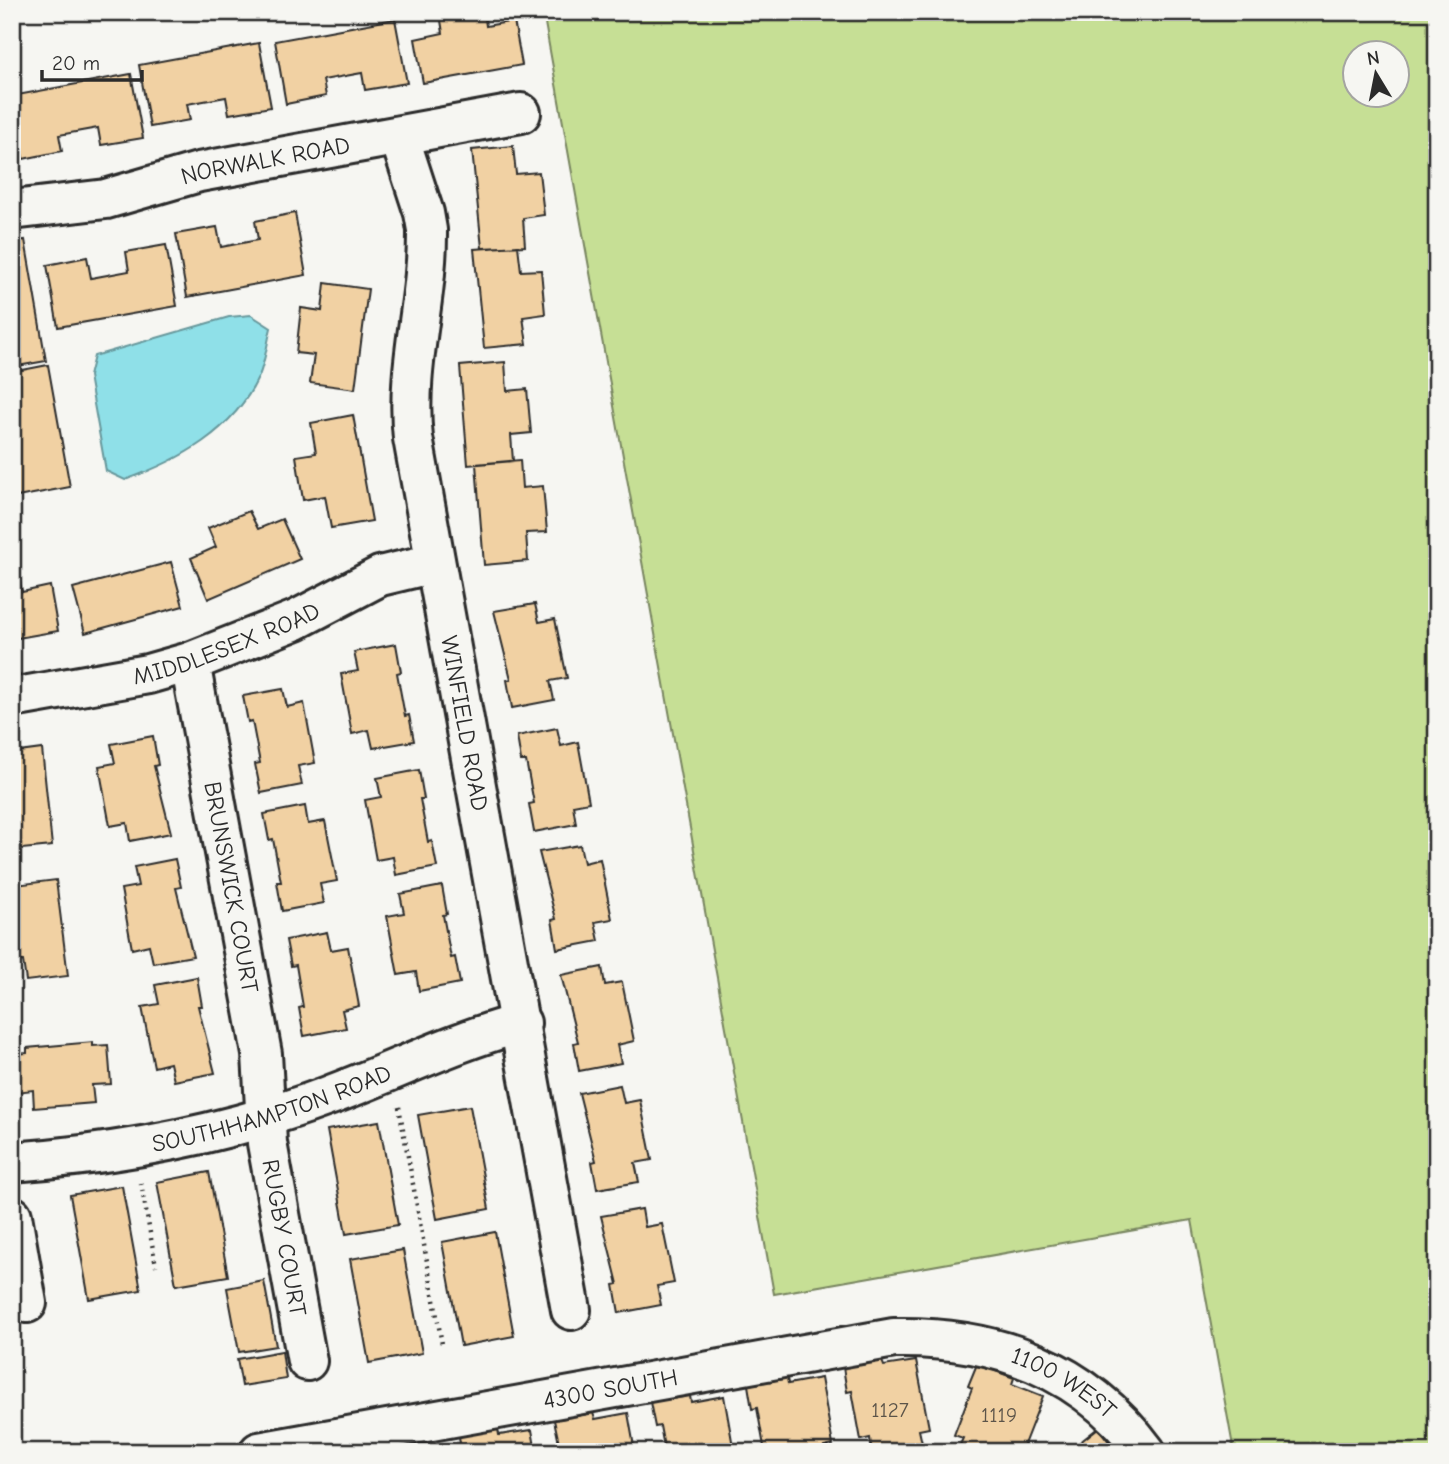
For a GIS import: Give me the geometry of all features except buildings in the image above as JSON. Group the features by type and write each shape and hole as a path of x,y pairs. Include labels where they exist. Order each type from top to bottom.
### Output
{"street":[{"name":"NORWALK ROAD","path":"12,209 106,199 199,172 521,113"},
{"name":"WINFIELD ROAD","path":"399,136 427,230 410,412 434,563 521,1023 571,1310"},
{"name":"MIDDLESEX ROAD","path":"12,698 148,674 190,662 296,620 380,576 434,563"},
{"name":"BRUNSWICK COURT","path":"190,662 261,1054 266,1115"},
{"name":"SOUTHHAMPTON ROAD","path":"12,1162 145,1146 266,1115 326,1097 464,1040 521,1023"},
{"name":"RUGBY COURT","path":"266,1115 267,1143 307,1362"},
{"path":"12,1216 27,1303"},
{"name":"4300 SOUTH","path":"259,1452 317,1447 894,1338 933,1337 964,1341"},
{"name":"1100 WEST","path":"964,1341 1003,1349 1075,1385 1113,1413 1146,1452"}],"path":[{"path":"398,1105 442,1344"},
{"path":"139,1171 156,1266"}],"green space":[{"path":"543,12 1437,12 1437,1452 1234,1452 1192,1220 774,1294"}],"water":[{"path":"251,315 271,328 259,376 235,413 203,442 145,472 125,480 106,471 89,376 94,356 229,317"}]}
